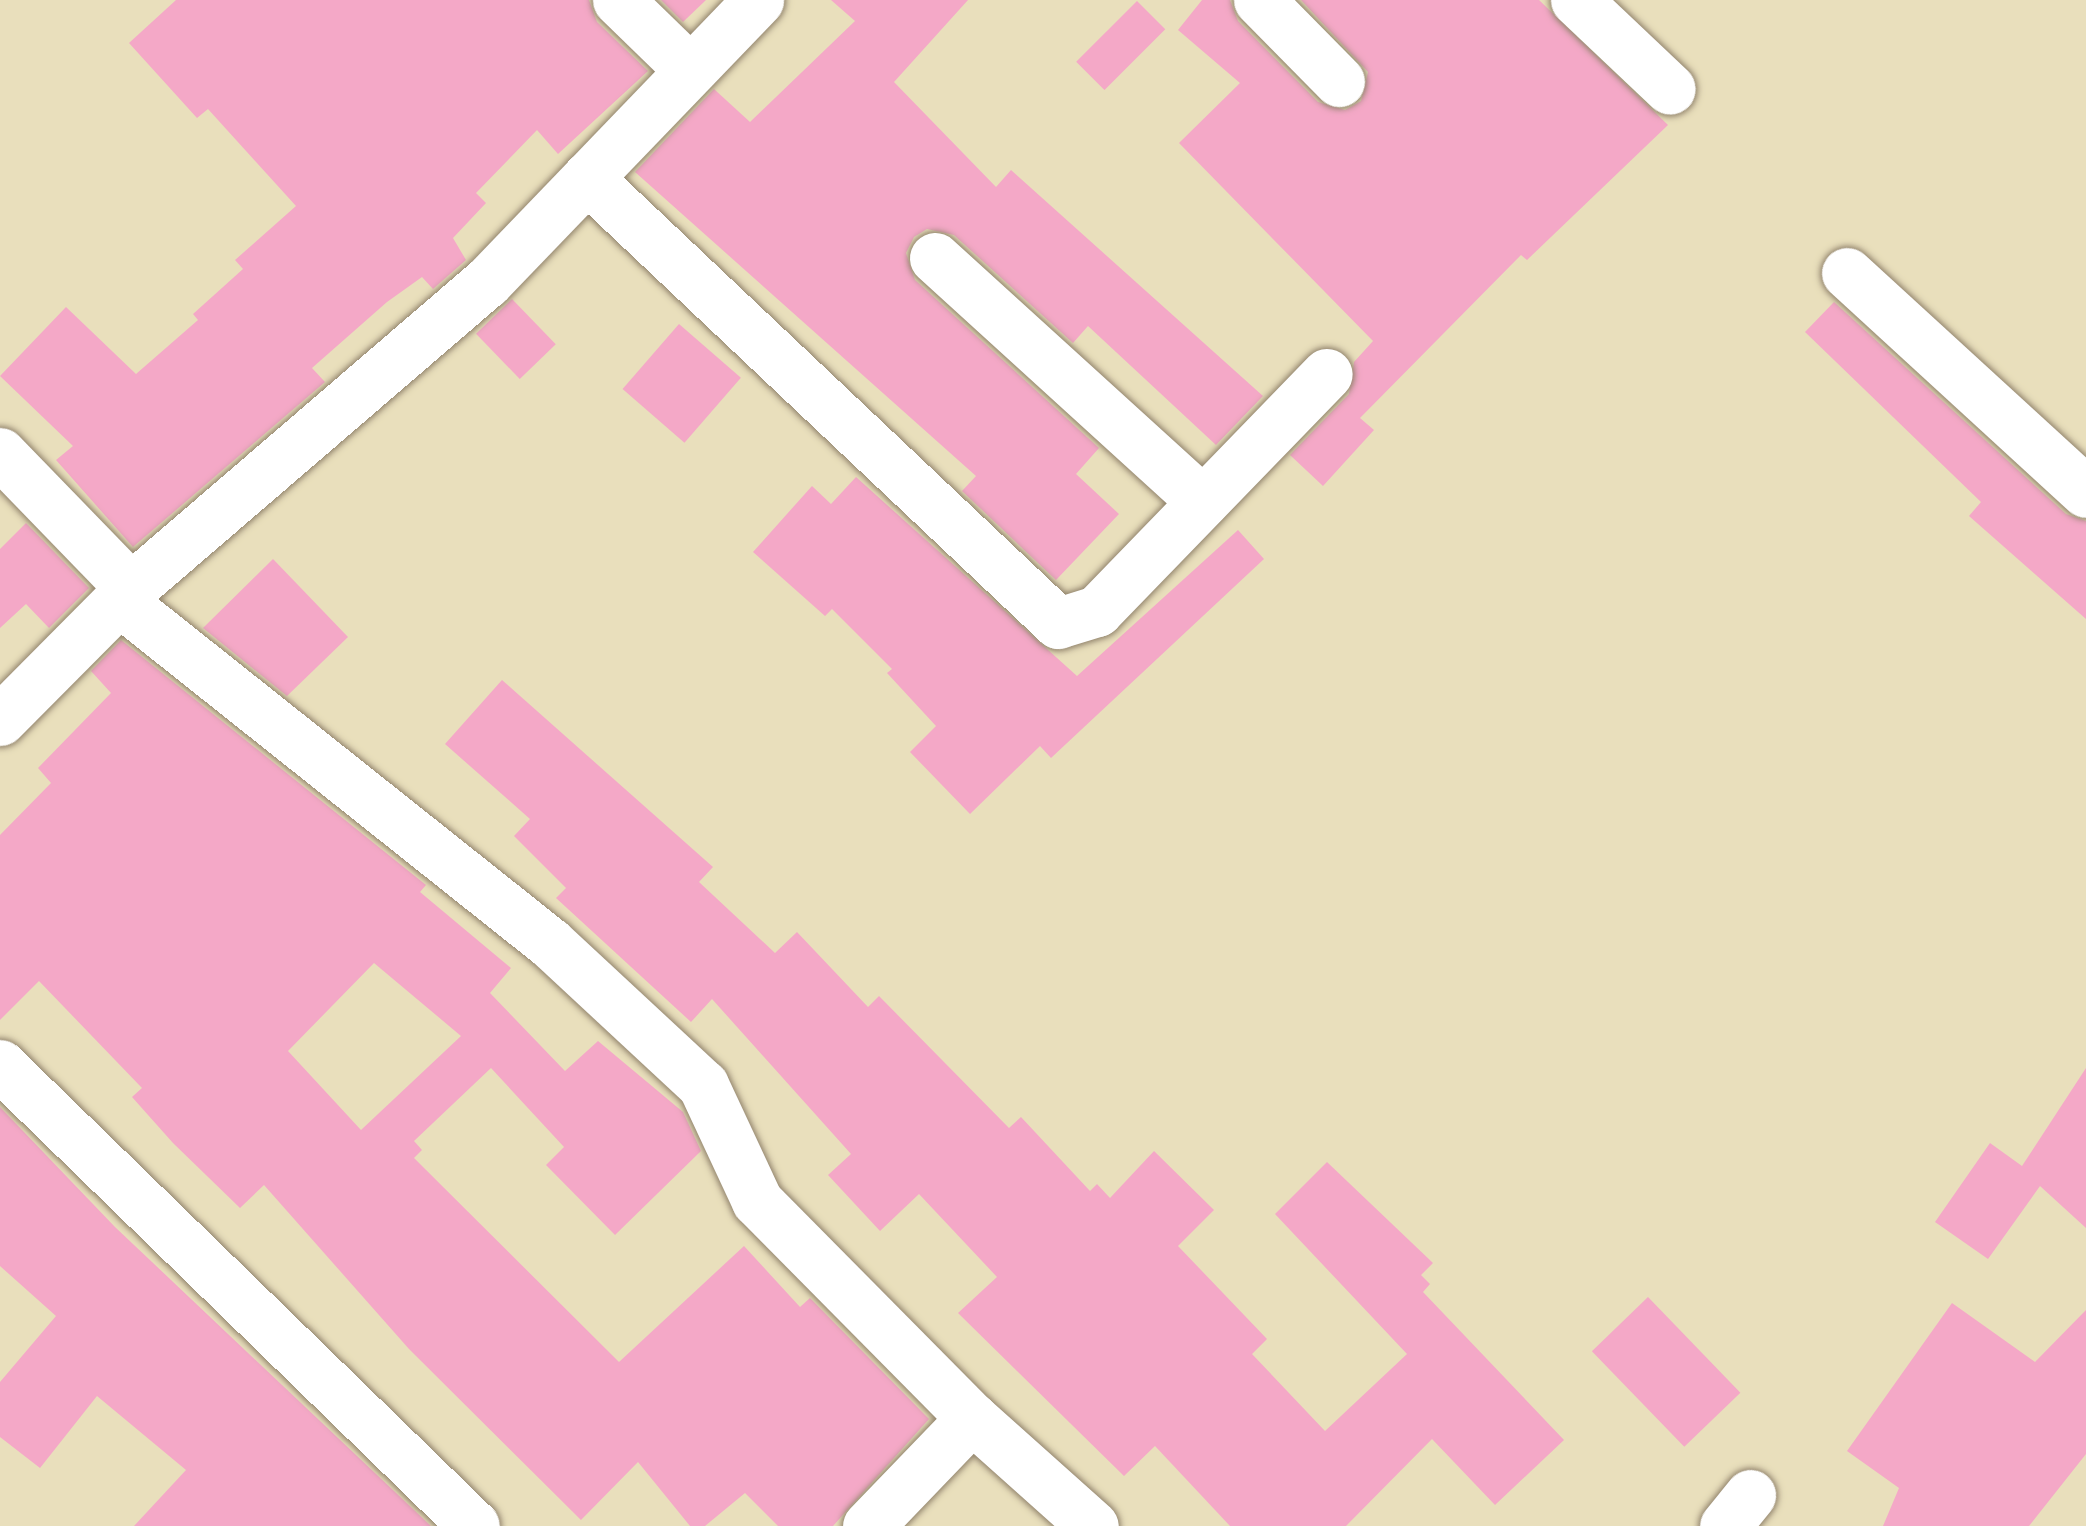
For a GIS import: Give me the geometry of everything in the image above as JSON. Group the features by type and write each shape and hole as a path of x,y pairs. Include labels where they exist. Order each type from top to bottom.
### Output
{"street":[{"path":"618,0 689,69"},
{"path":"0,720 125,595 488,282 758,0"},
{"path":"1259,0 1339,81"},
{"path":"1576,0 1670,89"},
{"path":"587,178 1058,622 1096,611 1327,374"},
{"path":"935,258 1203,502"},
{"path":"1847,273 2086,492"},
{"path":"0,453 125,595 550,943 703,1085 757,1202 972,1418 1093,1526"},
{"path":"0,1065 474,1526"},
{"path":"868,1526 972,1418"}],"building":[{"path":"176,0 589,0 597,22 648,71 558,154 537,130 476,193 486,203 453,238 466,260 433,289 422,277 387,302 312,368 325,382 133,547 56,460 73,446 0,376 66,307 136,374 198,320 193,314 243,269 235,260 296,206 208,109 197,118 129,43"},
{"path":"661,0 706,0 683,22"},
{"path":"831,0 968,0 894,82 996,187 1011,170 1263,396 1216,445 1088,326 1073,343 954,235 927,229 914,237 906,253 915,280 1099,448 1076,474 1119,514 1056,580 962,491 976,476 635,172 714,89 750,122 855,21"},
{"path":"1202,0 1230,0 1238,21 1318,102 1345,110 1361,101 1368,72 1301,0 1539,0 1668,125 1527,260 1521,255 1360,418 1374,430 1323,486 1290,455 1349,394 1354,362 1373,341 1179,143 1240,83 1178,30"},
{"path":"1137,1 1165,29 1104,90 1076,62"},
{"path":"512,299 556,344 520,379 476,334"},
{"path":"1834,302 2066,514 2086,521 2086,619 1969,516 1981,502 1805,332"},
{"path":"679,324 741,378 684,443 623,389"},
{"path":"856,477 1077,676 1238,530 1264,559 1051,758 1040,746 970,814 910,752 936,726 887,673 892,669 832,609 825,616 753,552 812,486 831,504"},
{"path":"26,523 89,588 49,628 26,604 0,628 0,549"},
{"path":"273,559 348,637 287,696 203,628"},
{"path":"121,640 426,885 420,892 511,968 490,993 565,1071 598,1041 683,1112 701,1151 615,1235 546,1165 564,1147 491,1068 414,1141 422,1150 414,1158 619,1362 744,1246 800,1307 810,1298 929,1419 833,1526 778,1526 745,1493 705,1526 690,1526 638,1462 581,1520 409,1349 264,1185 240,1208 173,1143 132,1097 142,1088 39,981 0,1020 0,835 51,783 38,768 111,693 91,671","holes":["374,963 461,1036 361,1130 288,1051"]},
{"path":"502,680 713,867 699,882 775,953 797,932 868,1007 879,996 1009,1128 1021,1117 1090,1191 1097,1184 1110,1198 1154,1151 1214,1210 1178,1246 1267,1339 1252,1354 1325,1431 1407,1354 1275,1214 1327,1162 1433,1263 1421,1275 1430,1284 1423,1292 1564,1440 1495,1505 1432,1439 1346,1526 1230,1526 1155,1446 1124,1476 958,1313 997,1277 919,1194 880,1231 828,1175 851,1154 712,999 691,1022 556,898 566,888 514,836 530,819 445,744"},
{"path":"2086,1068 2086,1228 2040,1186 1988,1259 1935,1222 1990,1143 2022,1166"},
{"path":"0,1107 115,1227 431,1526 134,1526 186,1470 97,1396 40,1468 0,1437 0,1382 56,1316 0,1266"},
{"path":"1648,1297 1740,1393 1684,1447 1592,1351"},
{"path":"1952,1303 2035,1362 2086,1310 2086,1454 2029,1526 1883,1526 1899,1488 1847,1451"}]}
